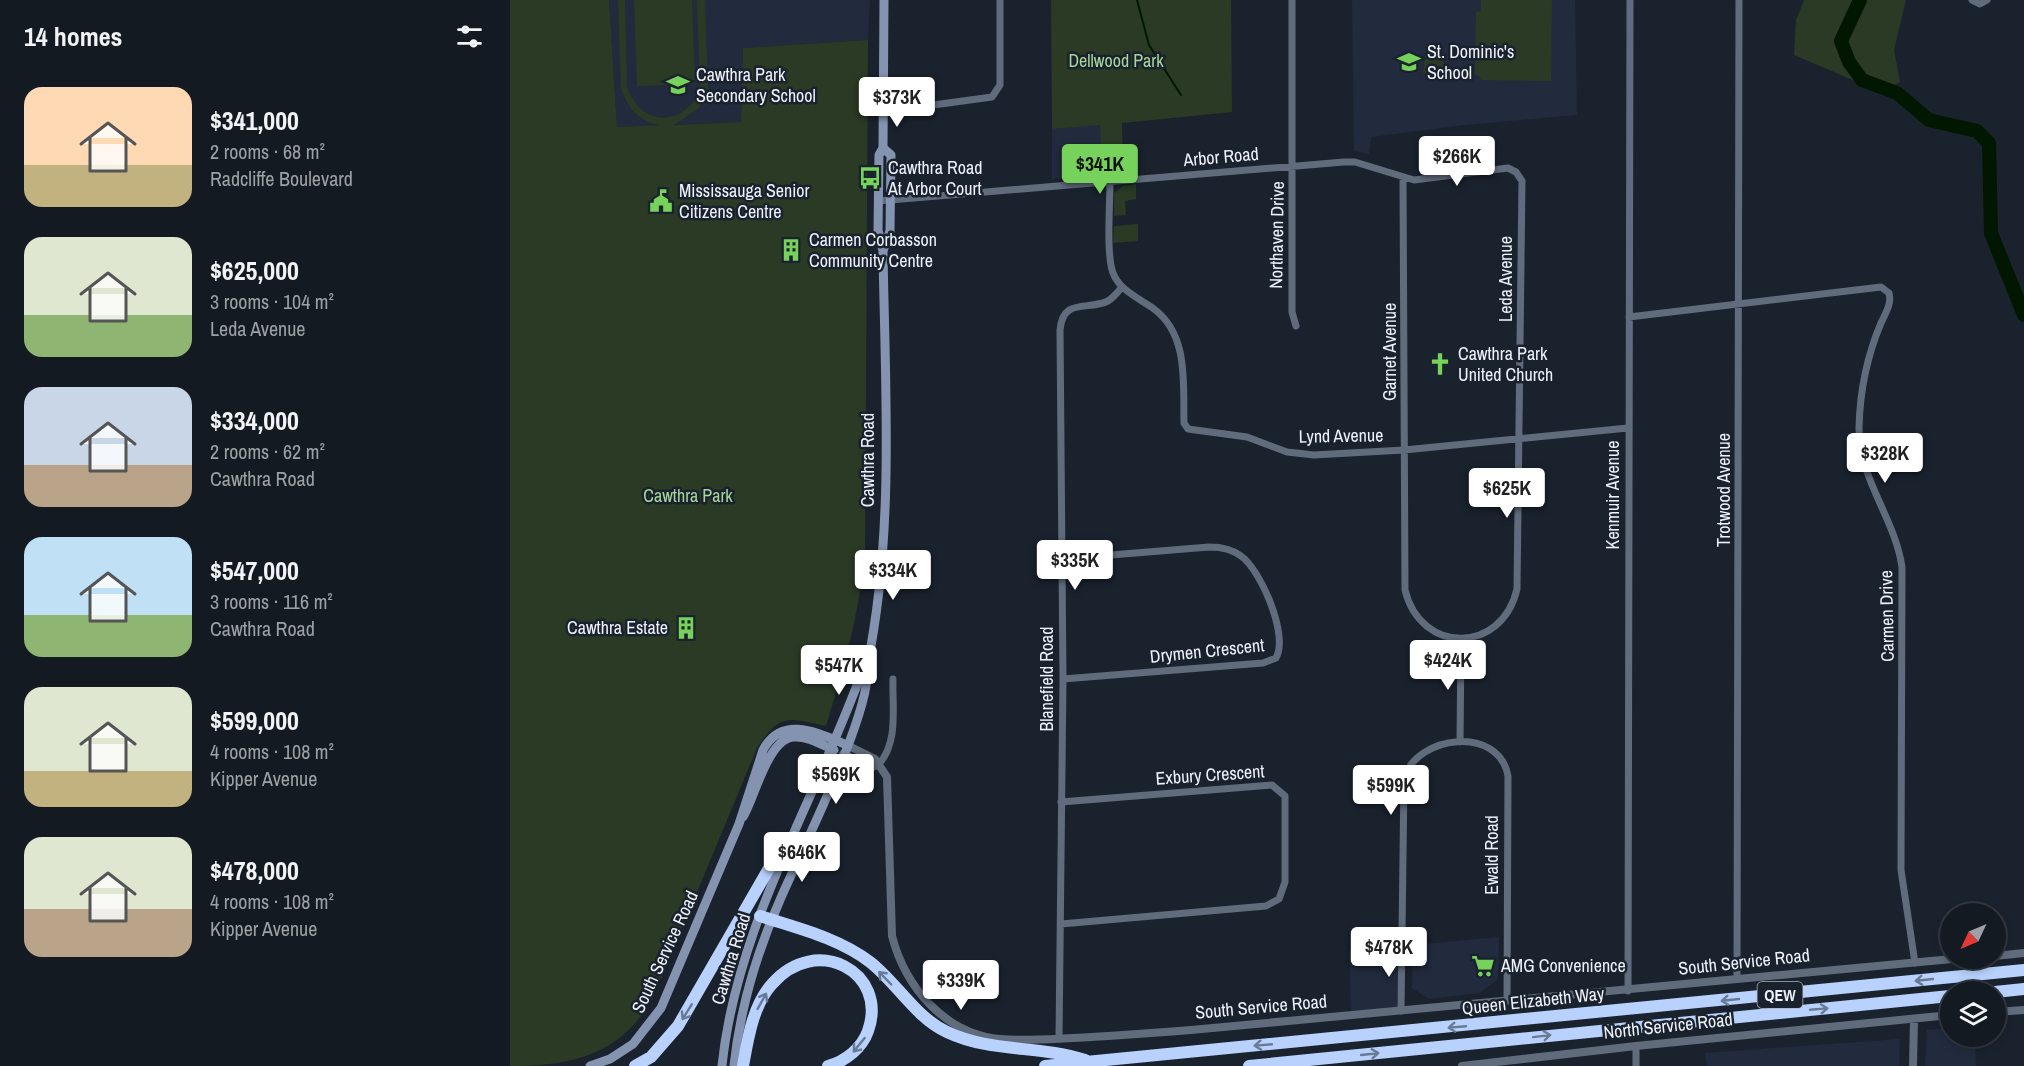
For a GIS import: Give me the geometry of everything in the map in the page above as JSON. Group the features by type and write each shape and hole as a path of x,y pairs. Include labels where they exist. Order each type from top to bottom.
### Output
{"highway":[{"path":"636,1066 651,1057 678,1026 770,866 794,837"},
{"path":"766,918 832,940 856,953 871,963 926,1019 946,1032 974,1042 1066,1053 1089,1061"},
{"path":"739,1061 754,1014 770,985 785,970 804,961 822,958 840,963 853,971 871,1001 872,1018 862,1044 850,1055 828,1066"},
{"name":"Queen Elizabeth Way","path":"1045,1066 2024,970"},
{"path":"2006,991 2024,990"},
{"name":"Queen Elizabeth Way","path":"1249,1066 1940,997"}],"main road":[{"name":"Cawthra Road","path":"722,1062 740,976 845,749 867,688 867,667 880,599 884,517 884,251 878,230 878,201 879,155 883,148 884,0"},
{"name":"Cawthra Road","path":"883,148 891,155 890,231 884,251"},
{"name":"Cawthra Road","path":"739,1061 745,1000 766,918 794,837 860,677 867,667"},
{"name":"South Service Road","path":"590,1066 610,1059 633,1044 661,1008 739,824 763,750 770,739 793,728 808,730 845,749"}],"street":[{"path":"883,109 904,109 992,98 1000,85 1000,0"},
{"name":"Northaven Drive","path":"1292,0 1292,312 1296,326"},
{"name":"Kenmuir Avenue","path":"1628,991 1630,0"},
{"name":"Trotwood Avenue","path":"1737,979 1739,0"},
{"path":"1972,0 1980,4 1987,0"},
{"name":"Arbor Road","path":"878,201 1355,162 1414,180 1508,168 1516,172 1522,182"},
{"name":"Garnet Avenue","path":"1403,177 1404,578 1407,599 1428,627 1461,640"},
{"path":"1110,182 1111,262 1122,287"},
{"name":"Leda Avenue","path":"1461,640 1484,634 1504,618 1515,600 1518,578 1522,182"},
{"name":"Lynd Avenue","path":"1122,287 1155,309 1176,335 1182,365 1184,423 1188,429 1247,437 1287,452 1314,455 1404,450 1628,428"},
{"name":"Blanefield Road","path":"1059,1038 1063,679 1061,322 1071,309 1109,300 1122,287"},
{"name":"Carmen Drive","path":"1629,316 1881,287 1889,293 1889,306 1866,367 1859,430 1864,464 1893,533 1902,567 1901,870 1915,963"},
{"name":"Drymen Crescent","path":"1062,559 1209,547 1230,549 1246,560 1261,582 1273,610 1281,648 1276,658 1263,663 1063,679"},
{"path":"1401,1011 1404,778 1412,761 1426,749 1460,742 1461,640"},
{"path":"879,765 890,750 892,740 893,679"},
{"name":"Ewald Road","path":"1460,742 1481,744 1495,750 1505,763 1508,776 1507,1001"},
{"name":"South Service Road","path":"845,749 872,767 879,765 887,777 892,936 898,960 911,983 931,1006 969,1030 999,1039 1059,1038 1191,1030 1940,960"},
{"name":"Exbury Crescent","path":"1061,802 1272,785 1285,796 1285,882 1279,899 1266,906 1061,924"},
{"path":"2006,955 2024,953"},
{"path":"2006,1011 2024,1010"},
{"name":"North Service Road","path":"1462,1066 1517,1063 1636,1046 1940,1016"},
{"path":"1913,1066 1914,1018"},
{"path":"1636,1046 1636,1066"}],"shaded area":[{"name":"Cawthra Park Secondary School","path":"609,0 870,0 868,40 743,48 741,122 617,127"},
{"path":"1352,0 1575,0 1577,115 1465,125 1371,137 1369,154 1354,151"},
{"path":"1100,124 1102,174 1052,179 1052,129"},
{"path":"1499,937 1498,979 1480,993 1429,999 1412,988 1413,945"},
{"path":"1399,949 1400,1009 1351,1011 1349,951"},
{"path":"1940,1029 1940,1047 1975,1047 1976,1066 1925,1066 1927,1030"},
{"path":"1900,1039 1899,1066 1707,1066 1705,1053"}],"green space":[{"name":"Cawthra Park","path":"510,0 609,0 617,127 660,125 646,121 635,113 621,88 618,0 625,0 627,87 633,100 642,110 652,116 662,118 683,111 693,102 700,90 697,0 705,0 708,91 699,108 674,125 741,122 743,48 868,40 865,554 850,641 826,726 787,720 773,728 757,748 653,998 626,1033 610,1045 574,1060 510,1066"},
{"path":"634,0 692,0 695,84 637,86"},
{"name":"Dellwood Park","path":"1051,0 1231,0 1232,112 1122,123 1123,171 1102,174 1100,125 1052,129"},
{"path":"1481,0 1552,0 1551,81 1481,80 1475,74 1476,12 1481,11"},
{"path":"1804,0 1906,0 1894,50 1900,82 1881,92 1794,55 1796,20"},
{"path":"1430,52 1436,53 1446,66 1437,78 1430,78 1423,73 1425,56"},
{"path":"1136,184 1136,199 1125,201 1126,215 1114,216 1114,193 1123,186"},
{"path":"1138,224 1138,241 1113,243 1114,226"}],"waterway":[{"path":"1137,0 1149,45 1181,95"},
{"path":"1860,0 1841,41 1849,62 1862,80 1897,93 1929,120 1977,131 1989,143 1991,233 2024,315"}],"place":[{"name":"St. Dominic's School","path":"1409,62"},
{"name":"Cawthra Park Secondary School","path":"678,85"},
{"name":"Cawthra Road At Arbor Court","path":"870,178"},
{"name":"Mississauga Senior Citizens Centre","path":"661,201"},
{"name":"Carmen Corbasson Community Centre","path":"791,250"},
{"name":"Cawthra Park United Church","path":"1440,364"},
{"name":"Cawthra Estate","path":"686,628"},
{"name":"AMG Convenience","path":"1483,966"}]}
